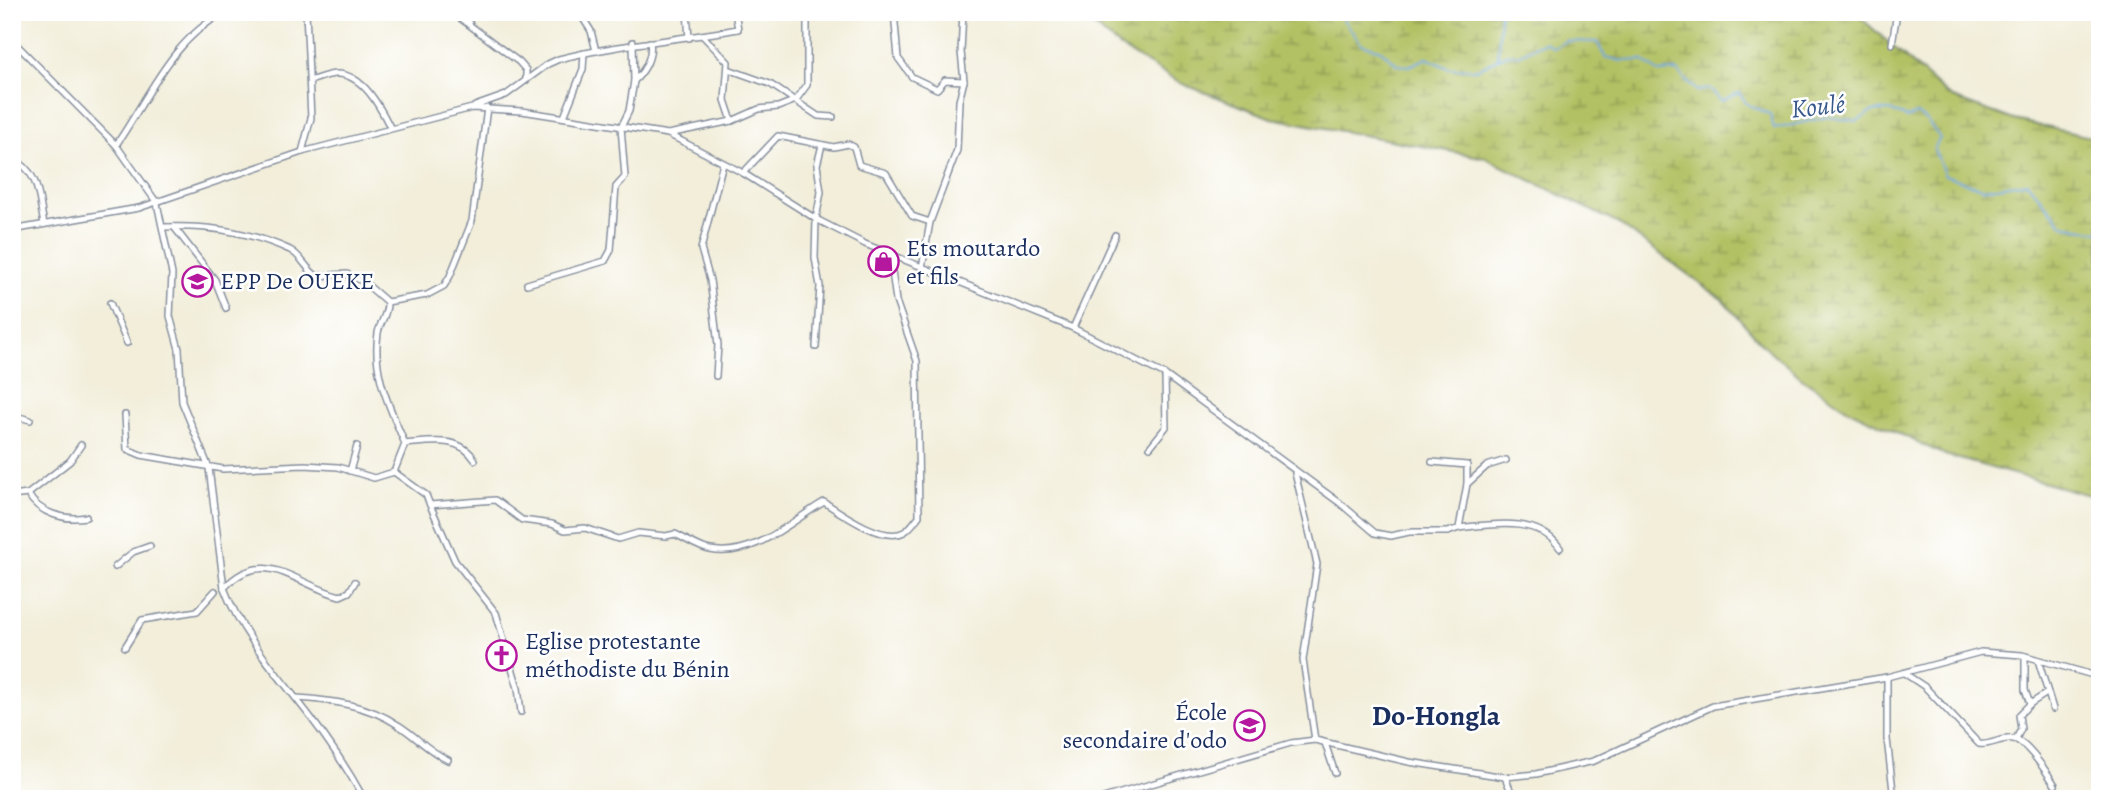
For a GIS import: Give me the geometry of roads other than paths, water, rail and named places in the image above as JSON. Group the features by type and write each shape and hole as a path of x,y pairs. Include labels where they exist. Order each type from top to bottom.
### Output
{"street":[{"path":"205,12 218,16"},
{"path":"116,145 178,47 196,29 225,12"},
{"path":"302,152 311,118 306,12"},
{"path":"452,12 519,62 526,69 526,80"},
{"path":"469,24 470,12"},
{"path":"579,12 591,31 596,51"},
{"path":"687,12 689,38"},
{"path":"12,230 93,218 157,203 302,152 390,127 472,108 506,94 548,64 584,53 633,42 650,43 738,29 735,12"},
{"path":"668,134 732,121 759,109 778,107 796,100 807,85 809,14 799,12"},
{"path":"840,12 851,12"},
{"path":"894,12 898,58 912,77 937,89 945,80 964,81"},
{"path":"922,268 930,222 957,150 959,101 964,81 961,52 963,12"},
{"path":"1892,44 1897,12"},
{"path":"702,35 723,55 728,69 724,100 732,121"},
{"path":"12,40 116,145 157,203 172,274 170,316 179,349 182,402 209,468 224,588 231,606 257,649 296,698 362,796 344,799"},
{"path":"527,284 605,261 612,243 616,187 625,177 621,127 629,111 634,81 633,42"},
{"path":"634,81 642,73 651,55 650,43"},
{"path":"564,117 583,69 584,53"},
{"path":"728,69 770,84 818,116 833,117"},
{"path":"310,81 331,74 350,77 378,103 390,127"},
{"path":"472,108 564,117 668,134 743,173 816,219 890,256 1073,328 1165,374 1295,473 1340,503 1375,533 1391,536 1409,532 1448,532 1459,528 1538,527 1553,537 1560,548"},
{"path":"387,302 427,295 444,286 450,276 472,221 487,108"},
{"path":"743,173 778,136 838,147 848,144 854,147 859,165 886,173 912,216 930,222"},
{"path":"816,347 820,286 815,258 816,219 821,192 817,165 822,145"},
{"path":"12,158 30,170 44,224"},
{"path":"716,376 718,345 710,280 701,249 723,163"},
{"path":"163,227 222,229 292,251 317,276 346,274 364,282 387,302"},
{"path":"174,227 215,280 226,308"},
{"path":"1073,328 1115,235"},
{"path":"430,505 495,499 522,520 552,524 565,530 585,528 618,539 638,533 666,536 675,534 708,550 738,552 783,530 824,502 858,523 893,536 906,531 919,516 917,361 898,309 890,256"},
{"path":"387,302 384,321 378,331 379,381 405,444 394,472"},
{"path":"110,303 127,343"},
{"path":"1150,447 1166,427 1165,374"},
{"path":"12,415 30,420"},
{"path":"125,415 128,452 209,468 250,470 304,465 350,471 374,478 394,472"},
{"path":"405,444 456,443 466,447 475,460"},
{"path":"12,496 28,494 70,461 81,445"},
{"path":"350,471 356,446"},
{"path":"1467,484 1487,466 1506,460"},
{"path":"1432,462 1467,465 1467,484 1459,528"},
{"path":"394,472 426,495 455,561 496,613 518,688 521,712"},
{"path":"1295,473 1317,564 1303,660 1315,740"},
{"path":"28,494 43,512 71,518 86,517"},
{"path":"115,567 134,552 149,546"},
{"path":"224,588 245,570 257,567 271,568 340,596 349,592 355,582"},
{"path":"125,647 142,620 197,611 215,591"},
{"path":"1100,799 1291,743 1315,740 1409,762 1504,777 1536,774 1594,761 1713,706 1887,677 1981,652 2025,656 2100,677"},
{"path":"2025,656 2023,674 2030,704"},
{"path":"2038,660 2053,709"},
{"path":"1904,673 1925,687 1979,744 2016,739"},
{"path":"1887,677 1888,740 1894,799"},
{"path":"2016,739 2021,729 2019,715 2047,693"},
{"path":"296,698 350,705 387,718 427,750 448,760"},
{"path":"2016,739 2041,765 2055,785"},
{"path":"1325,743 1335,773"},
{"path":"1504,777 1514,799"}],"waterway":[{"name":"Koulé","path":"1337,12 1362,44 1381,50 1398,65 1409,66 1427,58 1448,68 1477,69 1507,54 1518,55 1545,42 1554,48 1565,41 1597,42 1605,57 1622,61 1642,60 1658,72 1677,71 1697,91 1710,89 1721,101 1739,93 1747,104 1770,114 1774,129 1827,117 1857,121 1872,112 1890,110 1907,118 1917,114 1928,122 1940,138 1934,149 1945,175 1984,189 2027,182 2063,225 2100,232"},
{"path":"1498,57 1500,12"}],"place":[{"name":"Ets moutardo et fils","path":"883,262"},
{"name":"EPP De OUEKE","path":"197,281"},
{"name":"Eglise protestante méthodiste du Bénin","path":"502,655"},
{"name":"École secondaire d'odo","path":"1250,726"}],"district":[{"name":"Do-Hongla","path":"1436,715"}]}
